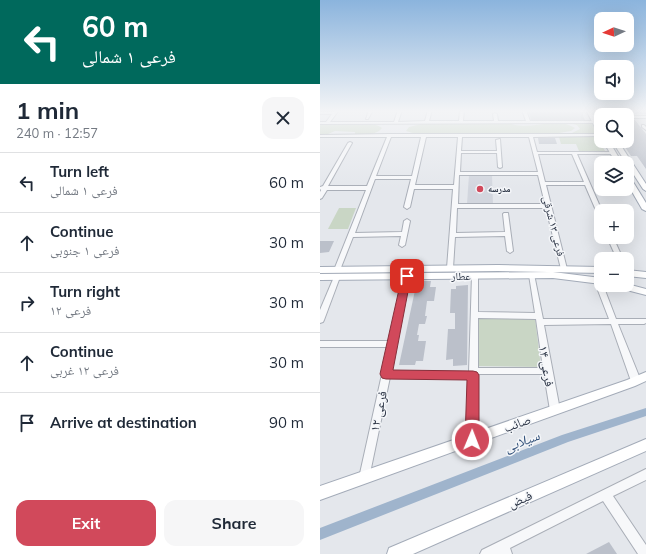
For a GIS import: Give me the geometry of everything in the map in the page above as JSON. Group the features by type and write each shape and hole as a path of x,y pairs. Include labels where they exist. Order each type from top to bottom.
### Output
{"main road":[{"path":"610,148 615,156"},
{"path":"620,148 646,189"},
{"path":"634,189 646,209"},
{"name":"عطار","path":"320,277 337,274 450,268 511,272 532,275 553,275 594,280"},
{"name":"عطار","path":"320,270 337,274 475,276 564,268 594,270"},
{"path":"634,274 646,275"},
{"path":"634,289 646,292"},
{"name":"صائب","path":"320,493 472,440 641,378"},
{"name":"فیض","path":"395,554 646,445"}],"street":[{"path":"320,136 370,136"},
{"path":"320,320 323,304 337,274 390,136"},
{"path":"407,207 424,136"},
{"path":"450,268 460,136"},
{"name":"فرعی ۱۳ شرقی","path":"531,136 564,268"},
{"path":"498,140 500,167"},
{"path":"320,196 322,188 350,143"},
{"path":"459,152 499,152"},
{"path":"536,153 613,153"},
{"path":"574,153 596,204"},
{"path":"457,174 541,173"},
{"path":"373,178 414,177"},
{"path":"543,184 587,183"},
{"path":"412,187 456,187"},
{"path":"322,188 369,188"},
{"path":"455,206 549,206"},
{"path":"506,214 510,251"},
{"path":"402,244 407,221"},
{"path":"351,235 404,234"},
{"path":"453,235 508,234"},
{"name":"فرعی ۱۴","path":"532,275 555,410"},
{"name":"فرعی ۱۲","path":"364,478 407,276"},
{"path":"472,440 475,276"},
{"path":"603,292 613,322 641,378"},
{"path":"474,315 508,316 577,322 644,321"},
{"path":"320,344 392,344"},
{"path":"386,374 427,375 548,371"},
{"path":"486,554 504,550 646,474"},
{"path":"605,495 645,554"}],"shaded area":[{"name":"مدرسه","path":"469,175 492,175 493,204 467,204"}],"green space":[{"path":"559,137 594,137 594,148 603,148 605,151 579,151 576,144 561,144"},
{"path":"339,208 356,208 348,229 328,229"},
{"path":"476,318 535,318 541,367 474,366"}],"building":[{"path":"634,136 646,136 646,169 637,156 631,156 626,148 634,148"},
{"path":"538,138 555,138 557,144 539,144"},
{"path":"320,241 334,241 329,252 320,253"},
{"path":"417,281 431,281 430,287 436,287 434,301 427,301 425,316 427,316 425,324 419,324 417,335 419,335 418,341 426,341 423,361 416,361 415,365 399,365"},
{"path":"468,285 467,365 453,366 453,359 446,360 448,329 455,329 455,313 450,313 451,289 456,289 456,286"},
{"path":"609,542 617,554 586,554"}],"waterway":[{"name":"سیلابی","path":"320,534 566,438 646,412"}],"place":[{"name":"مدرسه","path":"480,189"}],"route":[{"path":"407,276 386,374 473,375 472,440"}]}
